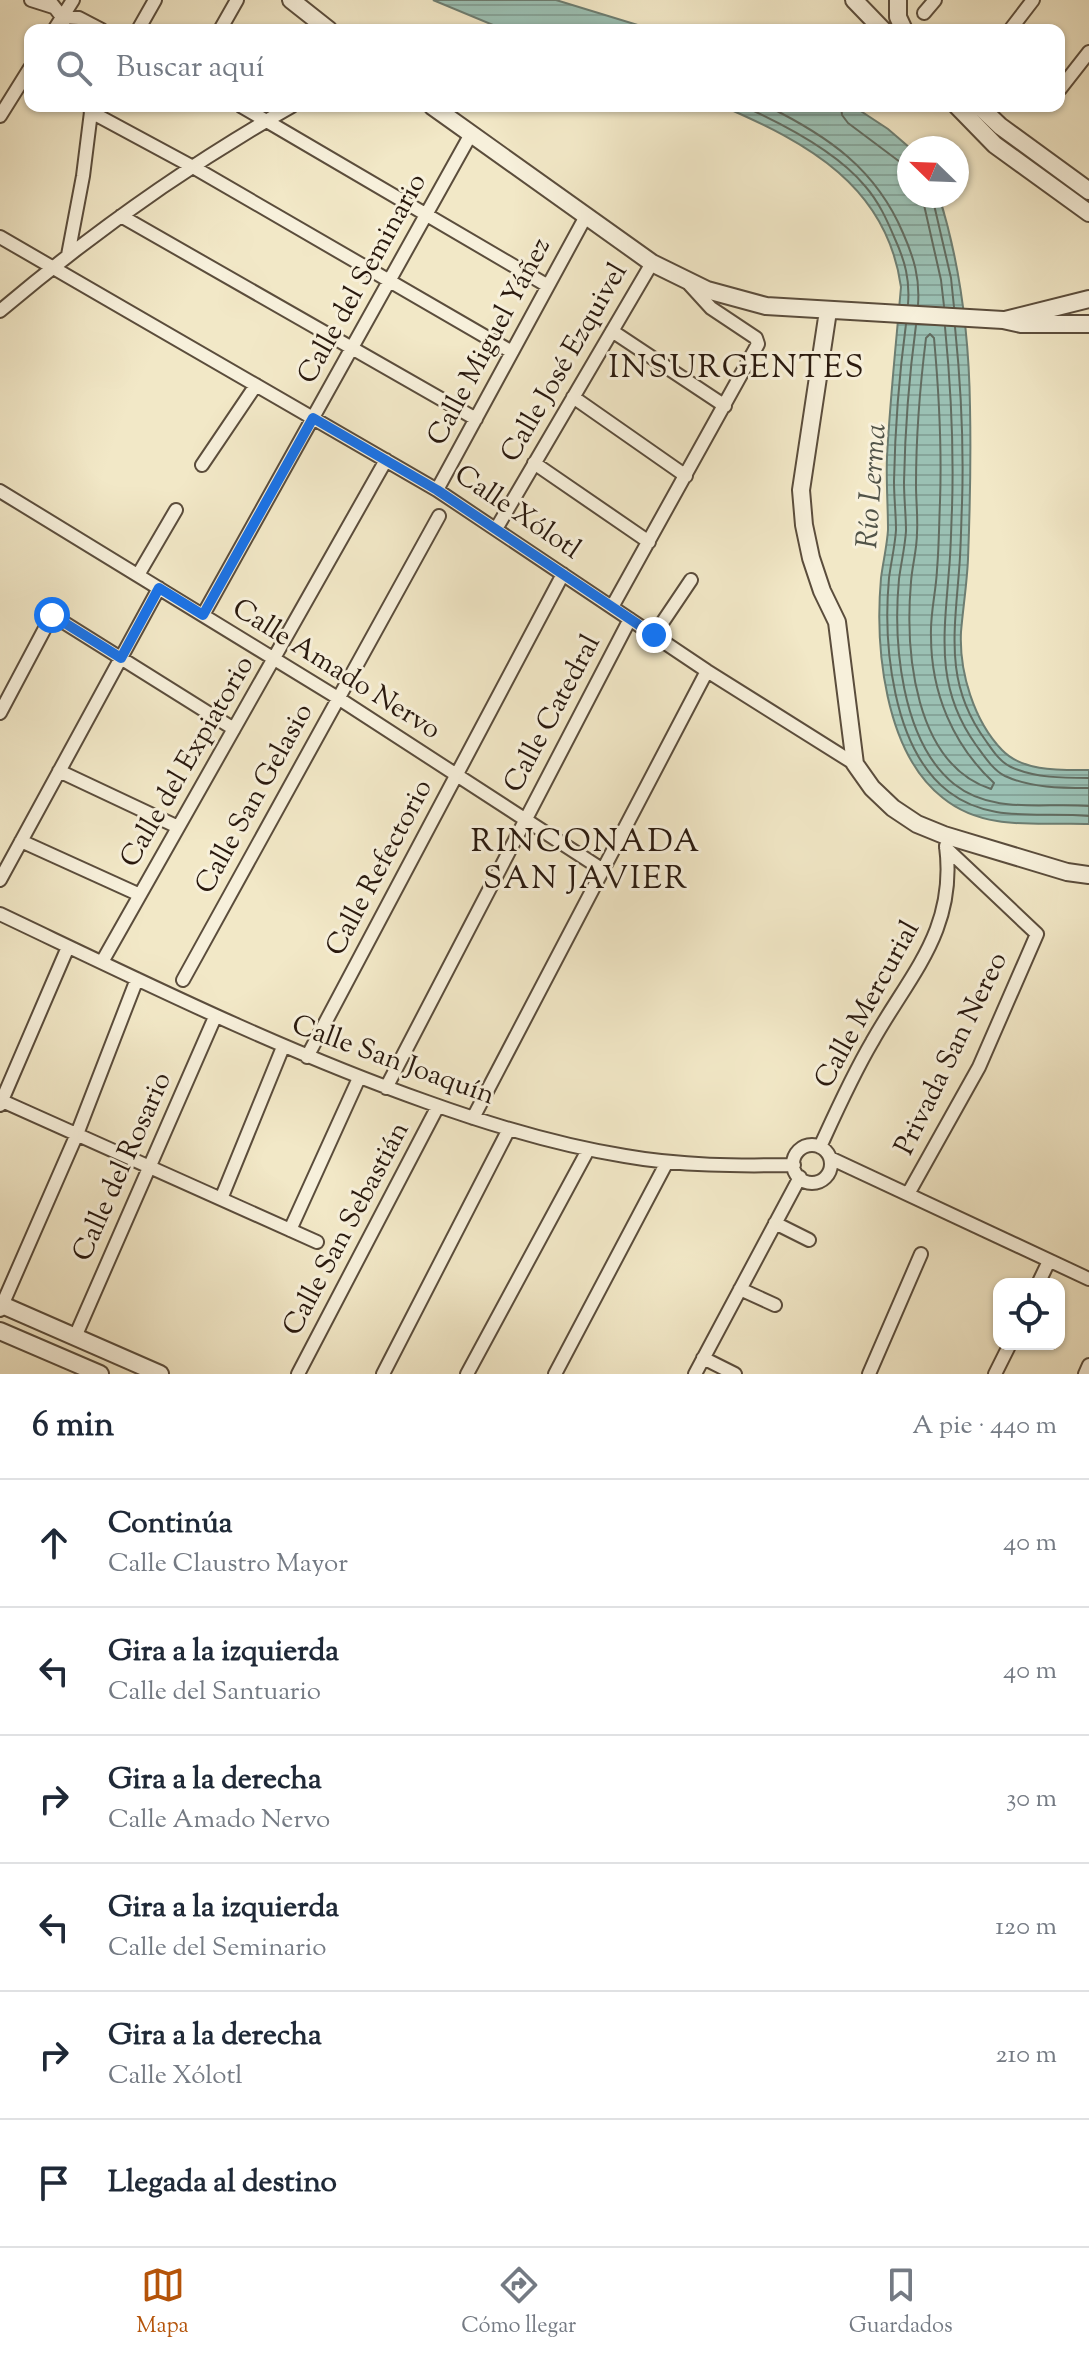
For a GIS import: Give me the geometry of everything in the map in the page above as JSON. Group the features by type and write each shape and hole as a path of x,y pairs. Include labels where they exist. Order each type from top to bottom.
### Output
{"street":[{"path":"31,0 51,3 63,23"},
{"path":"63,23 73,0"},
{"path":"141,24 155,0"},
{"path":"223,24 237,0"},
{"path":"291,0 321,24"},
{"path":"854,0 877,24"},
{"path":"898,0 901,24"},
{"path":"924,13 935,0"},
{"path":"1015,24 1033,0"},
{"path":"63,23 79,18 90,24"},
{"path":"1065,83 1089,52"},
{"path":"0,116 24,78"},
{"path":"68,255 83,176 90,112"},
{"path":"95,112 512,352"},
{"path":"251,112 548,286"},
{"path":"0,311 51,267 121,216 282,112"},
{"path":"440,112 652,263 707,290 766,306 1003,320 1021,324 1089,324"},
{"path":"963,112 995,145 1089,213"},
{"path":"980,112 982,131"},
{"path":"985,112 1089,191"},
{"name":"Calle del Seminario","path":"203,615 471,134"},
{"path":"121,216 476,419"},
{"name":"Calle Miguel Yáñez","path":"437,490 586,216"},
{"name":"Calle Xólotl","path":"0,237 437,490 707,671 855,764 872,788 893,808 945,842 1089,875"},
{"name":"Calle José Ezquivel","path":"496,529 652,263"},
{"path":"612,607 758,344 756,338 711,308 687,281"},
{"path":"1003,320 1089,299"},
{"path":"828,311 801,490 811,558 837,622 855,764"},
{"path":"612,331 725,406"},
{"path":"202,465 256,385"},
{"path":"573,397 686,476"},
{"name":"Calle del Expiatorio","path":"102,962 386,460"},
{"path":"534,463 649,542"},
{"name":"Calle Amado Nervo","path":"0,491 338,698 603,870"},
{"path":"138,575 176,510"},
{"name":"Calle San Gelasio","path":"183,980 439,516"},
{"name":"Calle Refectorio","path":"307,1057 563,574"},
{"path":"654,635 691,580"},
{"path":"0,880 159,588"},
{"path":"0,713 52,615 234,729"},
{"name":"Calle Catedral","path":"386,1088 630,619"},
{"path":"473,1118 707,671"},
{"path":"59,771 178,827"},
{"path":"21,841 140,895"},
{"name":"Privada San Nereo","path":"908,1194 979,1067 1037,934 945,842"},
{"name":"Calle Mercurial","path":"820,1147 870,1045 938,930 948,889 945,842"},
{"name":"Calle San Joaquín","path":"0,914 283,1047 359,1078 473,1118 588,1150 667,1162 797,1171"},
{"path":"68,947 1,1102 317,1242"},
{"path":"137,979 77,1134 1,1306 160,1374"},
{"name":"Calle del Rosario","path":"75,1337 215,1017"},
{"path":"221,1199 283,1047"},
{"path":"290,1230 359,1078"},
{"name":"Calle San Sebastián","path":"298,1374 438,1106"},
{"path":"383,1374 509,1129"},
{"path":"695,1374 775,1223 797,1171 795,1157 804,1148 820,1147 830,1158 1089,1279"},
{"path":"467,1374 588,1150"},
{"path":"797,1171 808,1183 821,1181 830,1171 830,1158"},
{"path":"555,1374 667,1162"},
{"path":"775,1223 809,1240"},
{"path":"869,1374 921,1254"},
{"path":"1041,1278 1049,1261"},
{"path":"740,1289 775,1305"},
{"path":"0,1331 100,1374"},
{"path":"995,1374 1007,1350"},
{"path":"703,1358 735,1374"},
{"path":"1085,1374 1089,1365"}],"water":[{"path":"433,0 556,0 634,24 491,24"},
{"path":"736,112 862,112 897,137 897,208 942,208 958,273 969,380 969,540 961,632 966,679 984,725 1011,757 1043,768 1089,770 1089,824 1013,823 976,816 943,798 923,778 908,754 888,696 880,635 881,578 888,530 888,436 901,287 893,252 879,221 861,195 838,172 784,136"}],"district":[{"name":"INSURGENTES","path":"737,369"},
{"name":"RINCONADA SAN JAVIER","path":"586,862"}],"route":[{"path":"52,615 121,658 159,588 203,615 313,418 437,490 654,635"}],"water label":[{"name":"Río Lerma","path":"873,486"}]}
